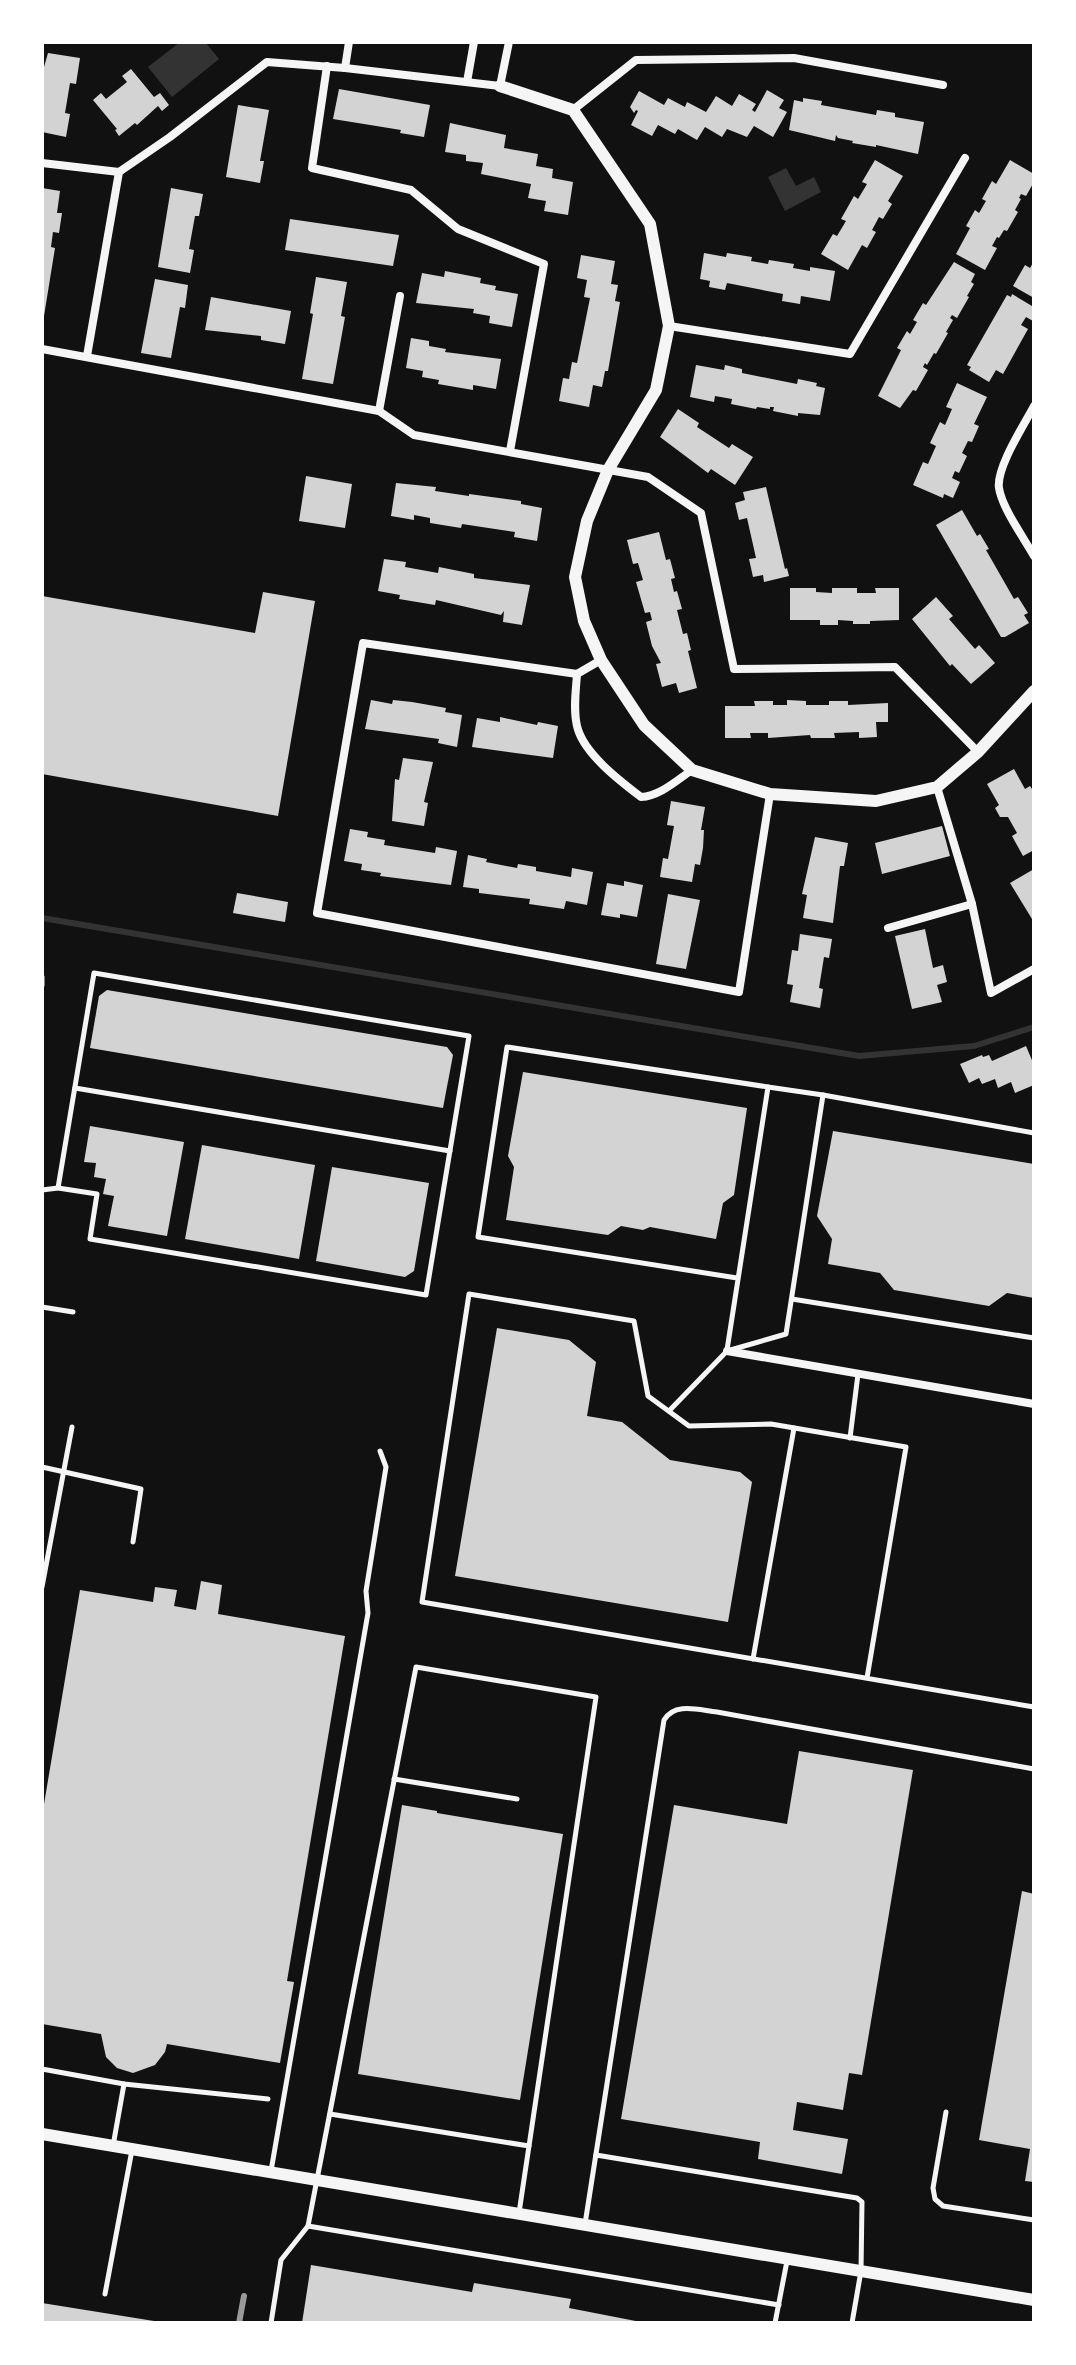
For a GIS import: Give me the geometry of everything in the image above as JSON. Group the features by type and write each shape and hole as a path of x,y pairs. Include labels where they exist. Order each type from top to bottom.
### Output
{"street":[{"path":"345,68 349,42"},
{"path":"467,82 474,42"},
{"path":"500,86 509,42"},
{"path":"573,110 636,60 794,58 943,85"},
{"path":"42,163 119,172 267,62 500,86 573,110 650,224 669,326 656,390 608,470 587,521 575,577 584,621 601,660 644,725 692,770 770,794 876,801 937,787 978,752 1034,691"},
{"path":"327,66 312,168 411,190 458,229 544,264 510,451"},
{"path":"669,326 850,354 965,158"},
{"path":"87,356 119,172"},
{"path":"379,411 400,296"},
{"path":"42,349 379,411 414,435 648,477 701,513 734,669 895,667 978,752"},
{"path":"1034,406 1005,462 998,483 1002,499 1034,556"},
{"path":"601,660 577,674 363,643 317,913 739,992 770,794"},
{"path":"577,674 576,724 587,745 614,776 645,797 658,793 692,770"},
{"path":"937,787 972,904 991,993 1034,969"},
{"path":"888,928 972,904"},
{"path":"727,1351 1034,1404"},
{"path":"42,2134 1034,2300"}],"lane":[{"path":"42,1190 58,1188 97,1194 90,1239 426,1295 469,1036 94,973 58,1188"},
{"path":"42,977 42,985"},
{"path":"737,1278 478,1237 507,1047 823,1095 1034,1133"},
{"path":"727,1351 768,1087"},
{"path":"75,1088 450,1151"},
{"path":"669,1411 727,1351 786,1334 823,1095"},
{"path":"867,1678 906,1447 771,1424 689,1426 648,1396 634,1321 469,1294 422,1602 1034,1707"},
{"path":"792,1299 1034,1338"},
{"path":"42,1307 73,1312"},
{"path":"850,1438 858,1374"},
{"path":"42,1587 72,1427"},
{"path":"753,1659 794,1428"},
{"path":"271,2172 368,1613 366,1591 386,1467 380,1451"},
{"path":"42,1467 141,1489 133,1542"},
{"path":"271,2323 281,2260 308,2226 416,1667 596,1697 519,2214"},
{"path":"585,2225 664,1720 669,1711 678,1708 717,1712 1034,1769"},
{"path":"394,1779 517,1799"},
{"path":"42,2069 124,2084 268,2099"},
{"path":"113,2146 124,2084"},
{"path":"946,2112 933,2188 935,2199 943,2206 1034,2220"},
{"path":"330,2114 529,2146"},
{"path":"105,2294 132,2149"},
{"path":"596,2155 857,2198 862,2202 861,2271 852,2323"},
{"path":"308,2226 779,2305"},
{"path":"775,2323 788,2259"}],"shaded area":[{"path":"180,42 205,42 219,59 172,97 148,67"},
{"path":"786,168 796,186 814,177 821,192 785,211 768,177"}],"building":[{"path":"48,53 80,58 76,84 70,83 65,113 70,114 66,137 42,132 42,74"},
{"path":"131,69 154,97 160,93 169,105 162,111 158,106 119,136 117,129 93,100 101,93 106,99 127,82 122,76"},
{"path":"339,89 430,105 424,137 400,133 401,130 333,119"},
{"path":"767,90 784,100 779,108 787,112 773,137 754,126 747,137 727,129 722,137 705,127 697,140 678,129 675,134 658,125 652,136 631,125 638,111 634,113 630,107 639,91 664,105 668,98 685,107 687,102 706,112 716,96 732,106 739,94 756,104 752,110 755,112"},
{"path":"803,98 822,101 821,105 876,115 877,110 924,122 918,154 852,143 836,135 835,141 789,130 794,100 803,102"},
{"path":"238,105 269,110 260,161 264,161 260,183 226,177"},
{"path":"450,123 506,135 504,148 538,154 536,166 553,169 552,178 573,182 568,215 544,211 546,201 528,198 531,184 481,174 483,163 466,161 466,155 445,152"},
{"path":"875,160 903,176 888,201 892,204 872,230 876,232 867,248 862,245 848,270 821,254 833,234 837,236 846,221 841,219 854,196 858,199 867,184 862,182"},
{"path":"1010,160 1034,174 1034,182 1026,196 1021,194 1015,210 1018,212 1007,231 1004,230 997,237 992,246 997,248 985,270 956,254 970,228 966,226 975,210 979,213 986,201 982,199 992,181 996,184"},
{"path":"42,188 60,191 57,213 62,213 59,233 53,232 51,247 55,248 44,316"},
{"path":"171,188 203,194 189,249 194,250 190,273 158,267"},
{"path":"290,219 399,235 393,266 285,250"},
{"path":"704,253 752,257 751,261 768,264 769,260 794,264 793,268 810,271 810,267 835,271 830,301 801,296 800,304 782,301 783,294 727,283 725,290 709,287 710,281 700,279"},
{"path":"581,255 615,261 611,284 618,285 615,301 620,302 608,371 605,371 602,387 593,385 589,407 559,401 563,378 569,379 572,362 577,363 590,298 584,297 587,280 577,278"},
{"path":"1034,261 1034,298 1013,286 1025,265 1030,268"},
{"path":"954,262 975,274 971,282 974,284 957,318 952,315 950,318 953,320 948,333 936,354 927,365 925,363 923,367 928,370 916,391 913,390 900,408 878,396 901,350 897,348 907,331 910,334 917,322 913,320 923,303 926,305"},
{"path":"445,271 481,278 480,283 496,286 495,290 518,294 512,327 489,323 490,316 473,313 474,309 416,303 422,273 444,277"},
{"path":"316,277 347,282 341,316 345,317 333,384 302,379"},
{"path":"155,279 188,285 185,308 180,307 171,358 141,353"},
{"path":"1012,294 1032,306 1034,319 1026,317 1021,325 1028,329 1003,374 996,370 989,382 969,370 971,367 967,365 1007,295 1011,297"},
{"path":"211,297 291,311 285,344 261,340 261,336 205,330"},
{"path":"411,338 429,341 429,346 446,349 445,352 501,359 496,389 473,385 473,390 438,384 439,380 422,377 423,371 406,368"},
{"path":"696,365 724,370 725,365 742,369 742,373 797,384 798,379 817,383 816,386 825,388 820,415 798,413 798,416 773,411 774,407 756,409 731,404 732,399 715,396 714,402 690,397"},
{"path":"957,383 987,397 974,424 979,426 972,442 968,441 962,453 967,456 959,473 955,471 952,478 960,482 953,498 944,494 943,498 913,485 923,462 928,464 936,446 930,443 940,422 945,425 952,409 946,407"},
{"path":"678,409 699,423 697,427 729,448 732,444 753,457 735,485 711,469 708,473 660,437"},
{"path":"306,476 352,484 345,528 299,521"},
{"path":"396,483 436,487 435,491 469,496 521,501 521,504 542,508 537,541 514,537 515,532 430,523 430,518 414,515 414,520 391,516"},
{"path":"766,487 789,576 764,582 763,575 753,577 749,559 756,558 747,518 739,520 735,503 745,500 743,492"},
{"path":"962,510 977,536 980,534 989,549 986,550 1014,599 1018,597 1028,613 1024,615 1029,623 1005,637 1001,637 936,525"},
{"path":"659,532 666,560 670,559 675,578 671,579 682,609 677,610 683,634 687,633 697,688 679,693 676,683 662,687 656,664 661,663 652,646 646,622 652,620 650,612 645,613 636,582 643,580 638,563 633,564 627,540"},
{"path":"384,559 406,562 405,567 438,573 439,567 474,574 474,578 530,585 522,625 503,622 504,611 501,615 436,600 435,605 399,599 400,595 378,591"},
{"path":"790,588 816,588 816,592 832,593 832,588 857,588 857,593 876,593 875,588 899,588 899,620 853,624 853,621 838,620 838,625 820,625 820,620 790,620"},
{"path":"263,592 315,601 278,816 42,774 42,596 255,633"},
{"path":"936,597 953,616 949,619 975,649 979,645 995,663 971,684 952,664 950,666 912,619"},
{"path":"371,700 392,704 393,700 412,702 446,708 445,712 462,715 457,747 438,743 439,739 365,729"},
{"path":"787,700 806,701 806,705 829,705 829,701 848,701 848,705 888,703 888,722 876,722 877,737 859,738 859,732 834,733 835,738 811,738 810,735 768,738 768,733 750,733 751,738 725,738 725,706 755,706 754,701 787,705"},
{"path":"500,717 558,726 553,758 472,747 477,718 500,722"},
{"path":"403,758 433,762 424,802 428,803 424,826 392,821 395,779 399,780"},
{"path":"1014,769 1025,789 1030,786 1034,792 1034,850 1023,856 1012,836 1017,833 1008,817 1000,817 995,808 999,805 987,784"},
{"path":"671,801 705,807 701,830 704,830 703,848 700,865 695,864 692,882 660,877 663,858 668,859 674,826 667,825"},
{"path":"942,826 950,856 882,874 875,843"},
{"path":"350,829 368,832 367,837 385,840 384,845 435,853 436,847 457,851 451,885 380,876 381,873 361,870 362,864 344,861"},
{"path":"815,837 848,843 844,866 840,866 833,923 803,918 807,895 802,894"},
{"path":"468,855 487,859 486,862 517,868 518,864 536,867 536,871 571,877 572,868 593,872 587,905 566,901 564,909 529,904 530,899 479,893 479,889 463,887"},
{"path":"1034,869 1034,918 1032,919 1010,883"},
{"path":"624,881 643,885 637,917 601,915 607,883 624,886"},
{"path":"237,893 288,902 285,922 233,913"},
{"path":"668,894 700,900 686,969 656,964"},
{"path":"925,929 933,968 943,965 947,982 937,985 942,1002 912,1009 895,936"},
{"path":"800,934 832,939 829,958 824,957 819,988 823,989 820,1008 790,1002 793,985 787,984 792,950 798,951"},
{"path":"107,990 447,1047 453,1055 443,1108 90,1048 99,996"},
{"path":"1026,1046 1034,1065 1034,1085 1015,1093 1011,1082 998,1088 995,1079 982,1084 979,1078 969,1083 960,1064 982,1055 989,1055 992,1061"},
{"path":"523,1072 747,1108 734,1195 723,1203 716,1239 650,1227 643,1230 621,1226 608,1235 506,1220 514,1167 508,1156"},
{"path":"90,1126 184,1142 167,1236 108,1226 114,1196 103,1194 106,1179 94,1177 96,1163 84,1162"},
{"path":"833,1131 1034,1164 1034,1298 1007,1293 989,1306 894,1290 880,1273 828,1264 832,1239 817,1216"},
{"path":"202,1145 315,1165 299,1259 185,1239"},
{"path":"332,1167 429,1183 414,1271 405,1277 316,1261"},
{"path":"497,1328 569,1340 596,1362 587,1416 622,1422 670,1460 740,1472 752,1482 728,1622 455,1576"},
{"path":"201,1581 222,1585 218,1614 345,1636 287,1981 294,1982 280,2063 167,2044 155,2065 133,2073 117,2068 106,2057 101,2034 42,2024 42,1816 80,1590 153,1602 155,1587 177,1590 174,1606 196,1610"},
{"path":"799,1751 913,1770 862,2075 849,2073 843,2110 797,2102 793,2130 848,2139 842,2174 758,2159 760,2142 621,2119 674,1805 787,1824"},
{"path":"402,1805 563,1834 520,2100 358,2074"},
{"path":"1022,1891 1034,1894 1034,2182 1025,2181 1030,2149 979,2140"},
{"path":"311,2265 472,2292 474,2283 571,2299 569,2308 646,2323 302,2323"},
{"path":"42,2303 154,2321 154,2323 42,2323"}],"waterway":[{"path":"42,918 859,1056 974,1046 1034,1027"}],"railway":[{"path":"239,2323 244,2296"}]}
